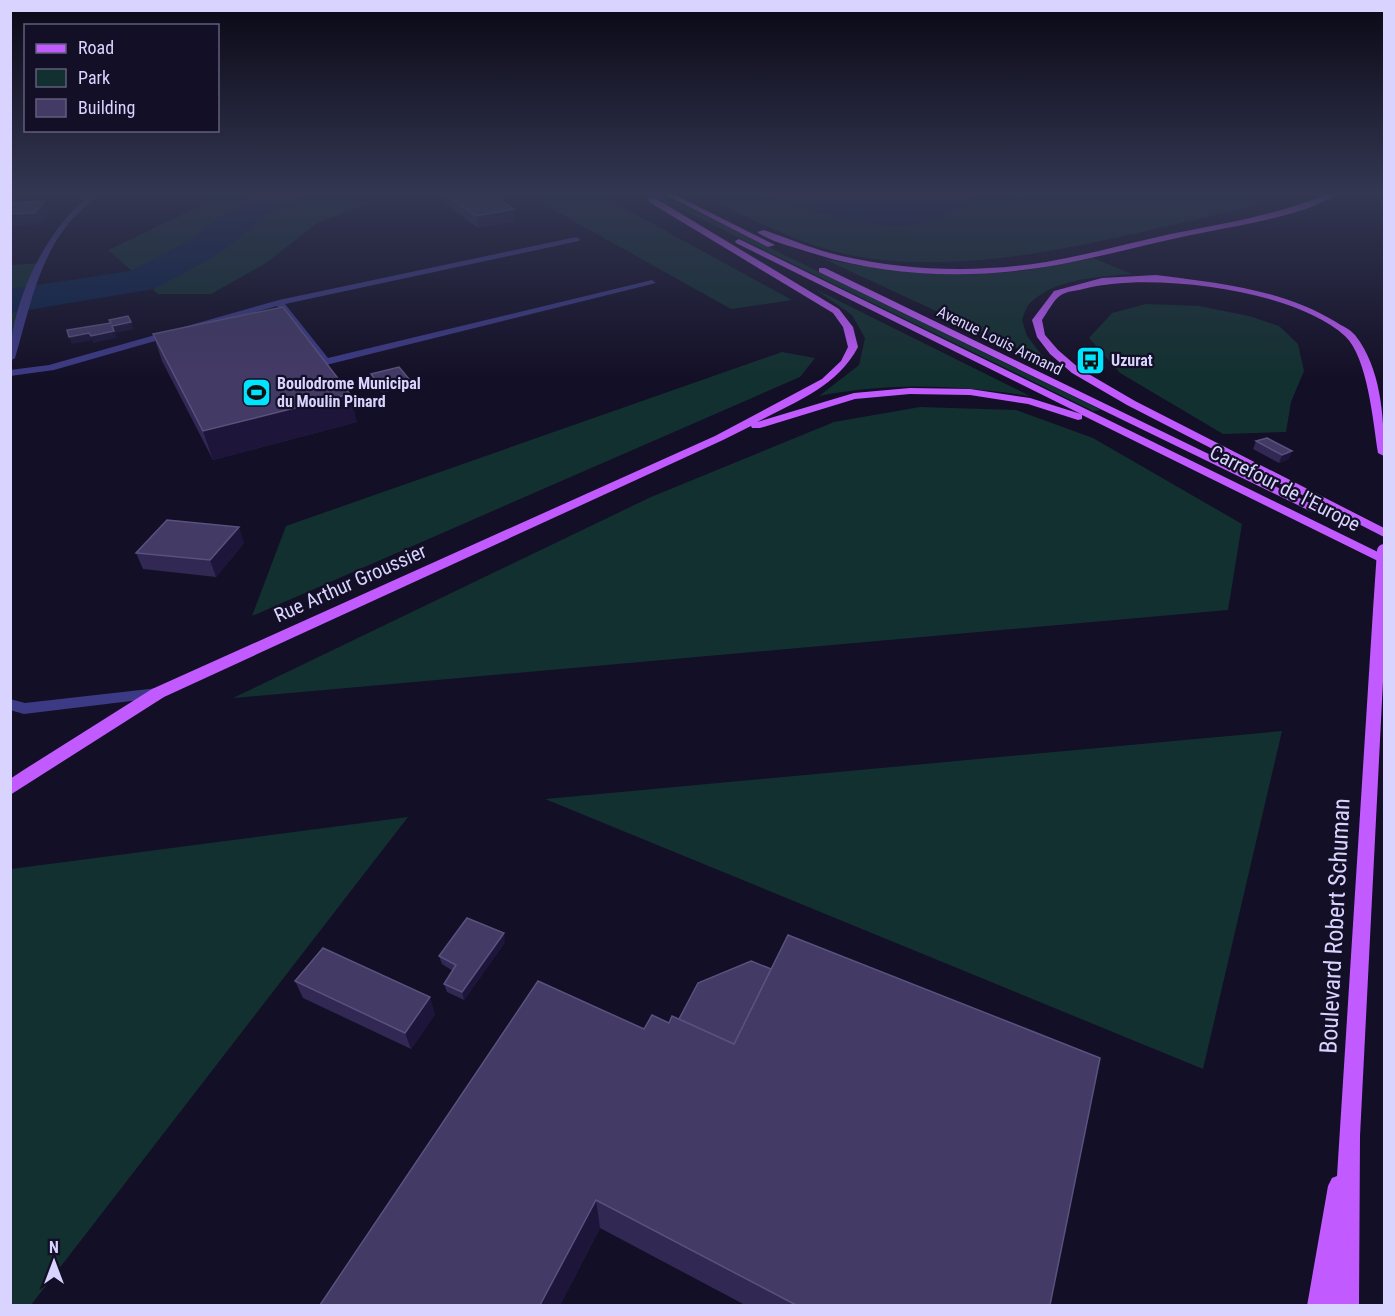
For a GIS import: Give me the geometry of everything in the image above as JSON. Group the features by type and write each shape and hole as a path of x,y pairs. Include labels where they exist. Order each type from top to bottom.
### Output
{"main road":[{"path":"719,438 826,381 845,362 853,347 848,327 836,311 748,256"},
{"name":"Avenue Louis Armand","path":"773,256 889,316 1167,451"},
{"name":"Avenue Louis Armand","path":"795,256 1384,541"},
{"path":"834,256 912,270 989,271 1082,256"},
{"path":"1384,453 1369,369 1350,335 1311,311 1271,297 1215,285 1156,278 1102,281 1057,293 1037,320 1040,335 1054,352 1076,370 1131,403 1384,533"},
{"path":"719,438 854,396 910,391 970,392 1030,401 1167,451"},
{"name":"Rue Arthur Groussier","path":"10,789 28,775 159,693 719,438"},
{"name":"Carrefour de l'Europe","path":"1167,451 1384,561"},
{"name":"Boulevard Robert Schuman","path":"1346,1305 1349,1136 1384,551"},
{"path":"1320,1305 1349,1136"}],"street":[{"path":"10,358 33,287 46,256"},
{"path":"10,373 50,368 279,303 495,256"},
{"path":"279,303 326,362 652,283"},
{"path":"10,704 24,708 159,693"}],"green space":[{"path":"115,256 274,256 211,294 158,294"},
{"path":"637,256 712,256 792,300 731,309"},
{"path":"777,256 787,256 1101,410 1093,411"},
{"path":"859,256 1010,256 937,262"},
{"path":"1093,258 1132,274 1078,280 1052,288 1030,303 1022,320 1027,336 1048,363 824,259 897,270 971,274 1021,271"},
{"path":"40,263 11,343 11,265"},
{"path":"815,289 1030,396 950,387 899,387 819,396 859,365 865,338 852,315"},
{"path":"1146,304 1199,306 1249,316 1279,326 1298,344 1304,371 1291,402 1286,432 1223,434 1120,373 1089,338 1112,313"},
{"path":"782,352 815,358 800,377 252,616 286,526"},
{"path":"920,407 1016,410 1093,438 1242,524 1228,610 233,698 651,497 834,422"},
{"path":"1282,731 1203,1069 545,799"},
{"path":"408,817 31,1305 11,1305 11,869"}],"building":[{"name":"Boulodrome Municipal du Moulin Pinard","path":"283,307 350,394 203,431 153,334"},
{"path":"128,316 131,322 112,326 114,331 91,336 89,333 69,337 67,330 111,323 109,320"},
{"path":"399,367 409,379 380,386 371,374"},
{"path":"1267,438 1292,451 1282,455 1256,441"},
{"path":"167,520 239,527 210,560 136,553"},
{"path":"467,918 504,933 462,992 444,984 456,965 439,956"},
{"path":"788,935 1100,1058 1050,1305 796,1305 596,1200 540,1305 320,1305 538,981 644,1029 652,1015 669,1023 672,1016 734,1044"},
{"path":"323,948 430,997 405,1033 295,981"},
{"path":"751,961 771,969 734,1044 679,1019 698,983"}],"waterway":[{"path":"10,301 140,281 187,256"}],"place":[{"name":"Uzurat","path":"1090,360"},
{"name":"Boulodrome Municipal du Moulin Pinard","path":"256,392"}]}
